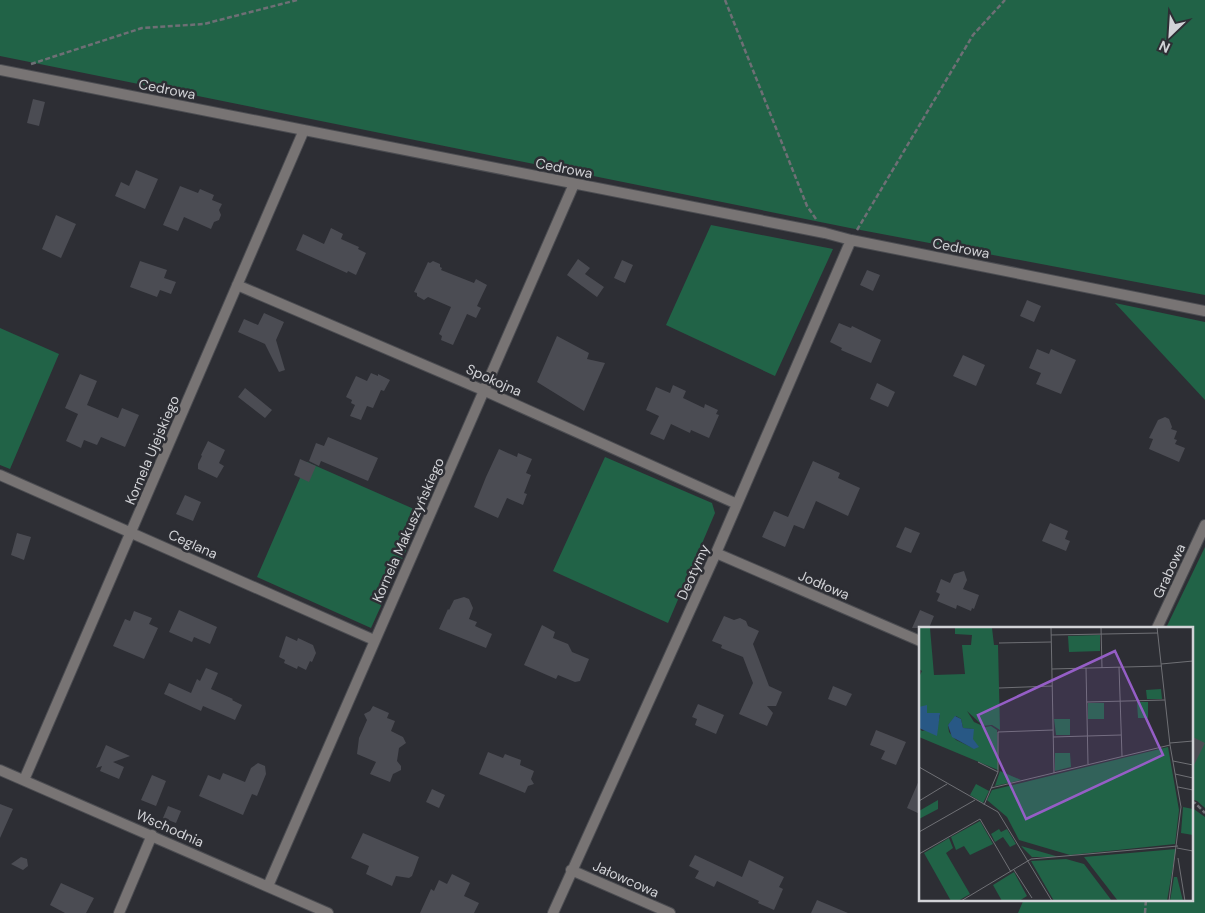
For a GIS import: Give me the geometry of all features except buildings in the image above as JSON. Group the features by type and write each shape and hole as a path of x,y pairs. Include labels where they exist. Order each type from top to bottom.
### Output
{"street":[{"name":"Cedrowa","path":"4,70 825,233 851,240 1205,311"},
{"name":"Kornela Ujejskiego","path":"24,780 304,130"},
{"name":"Kornela Makuszyńskiego","path":"268,886 574,184"},
{"name":"Deotymy","path":"552,913 716,554 851,240"},
{"name":"Spokojna","path":"237,285 485,391 737,504"},
{"name":"Ceglana","path":"0,475 374,640"},
{"name":"Grabowa","path":"1157,627 1205,525"},
{"name":"Jodłowa","path":"716,554 919,641"},
{"name":"Wschodnia","path":"0,770 328,913"},
{"path":"119,913 152,835"},
{"name":"Jałowcowa","path":"571,870 670,913"}],"path":[{"path":"4,70 142,28 204,24 296,0"},
{"path":"725,0 807,206 825,233"},
{"path":"851,240 973,35 1006,0"},
{"path":"1192,802 1205,813"},
{"path":"1145,913 1146,900"}],"green space":[{"path":"0,0 1205,0 1205,295 850,228 0,56"},
{"path":"711,225 833,249 775,376 666,325"},
{"path":"1115,303 1205,322 1205,400"},
{"path":"0,328 59,354 10,469 0,465"},
{"path":"605,457 712,503 715,513 668,623 553,571"},
{"path":"307,462 423,513 371,628 257,577"},
{"path":"1205,547 1205,808 1192,799 1192,627 1166,627"},
{"path":"1192,808 1205,817 1205,913 1018,913 1024,900 1192,900"}]}
